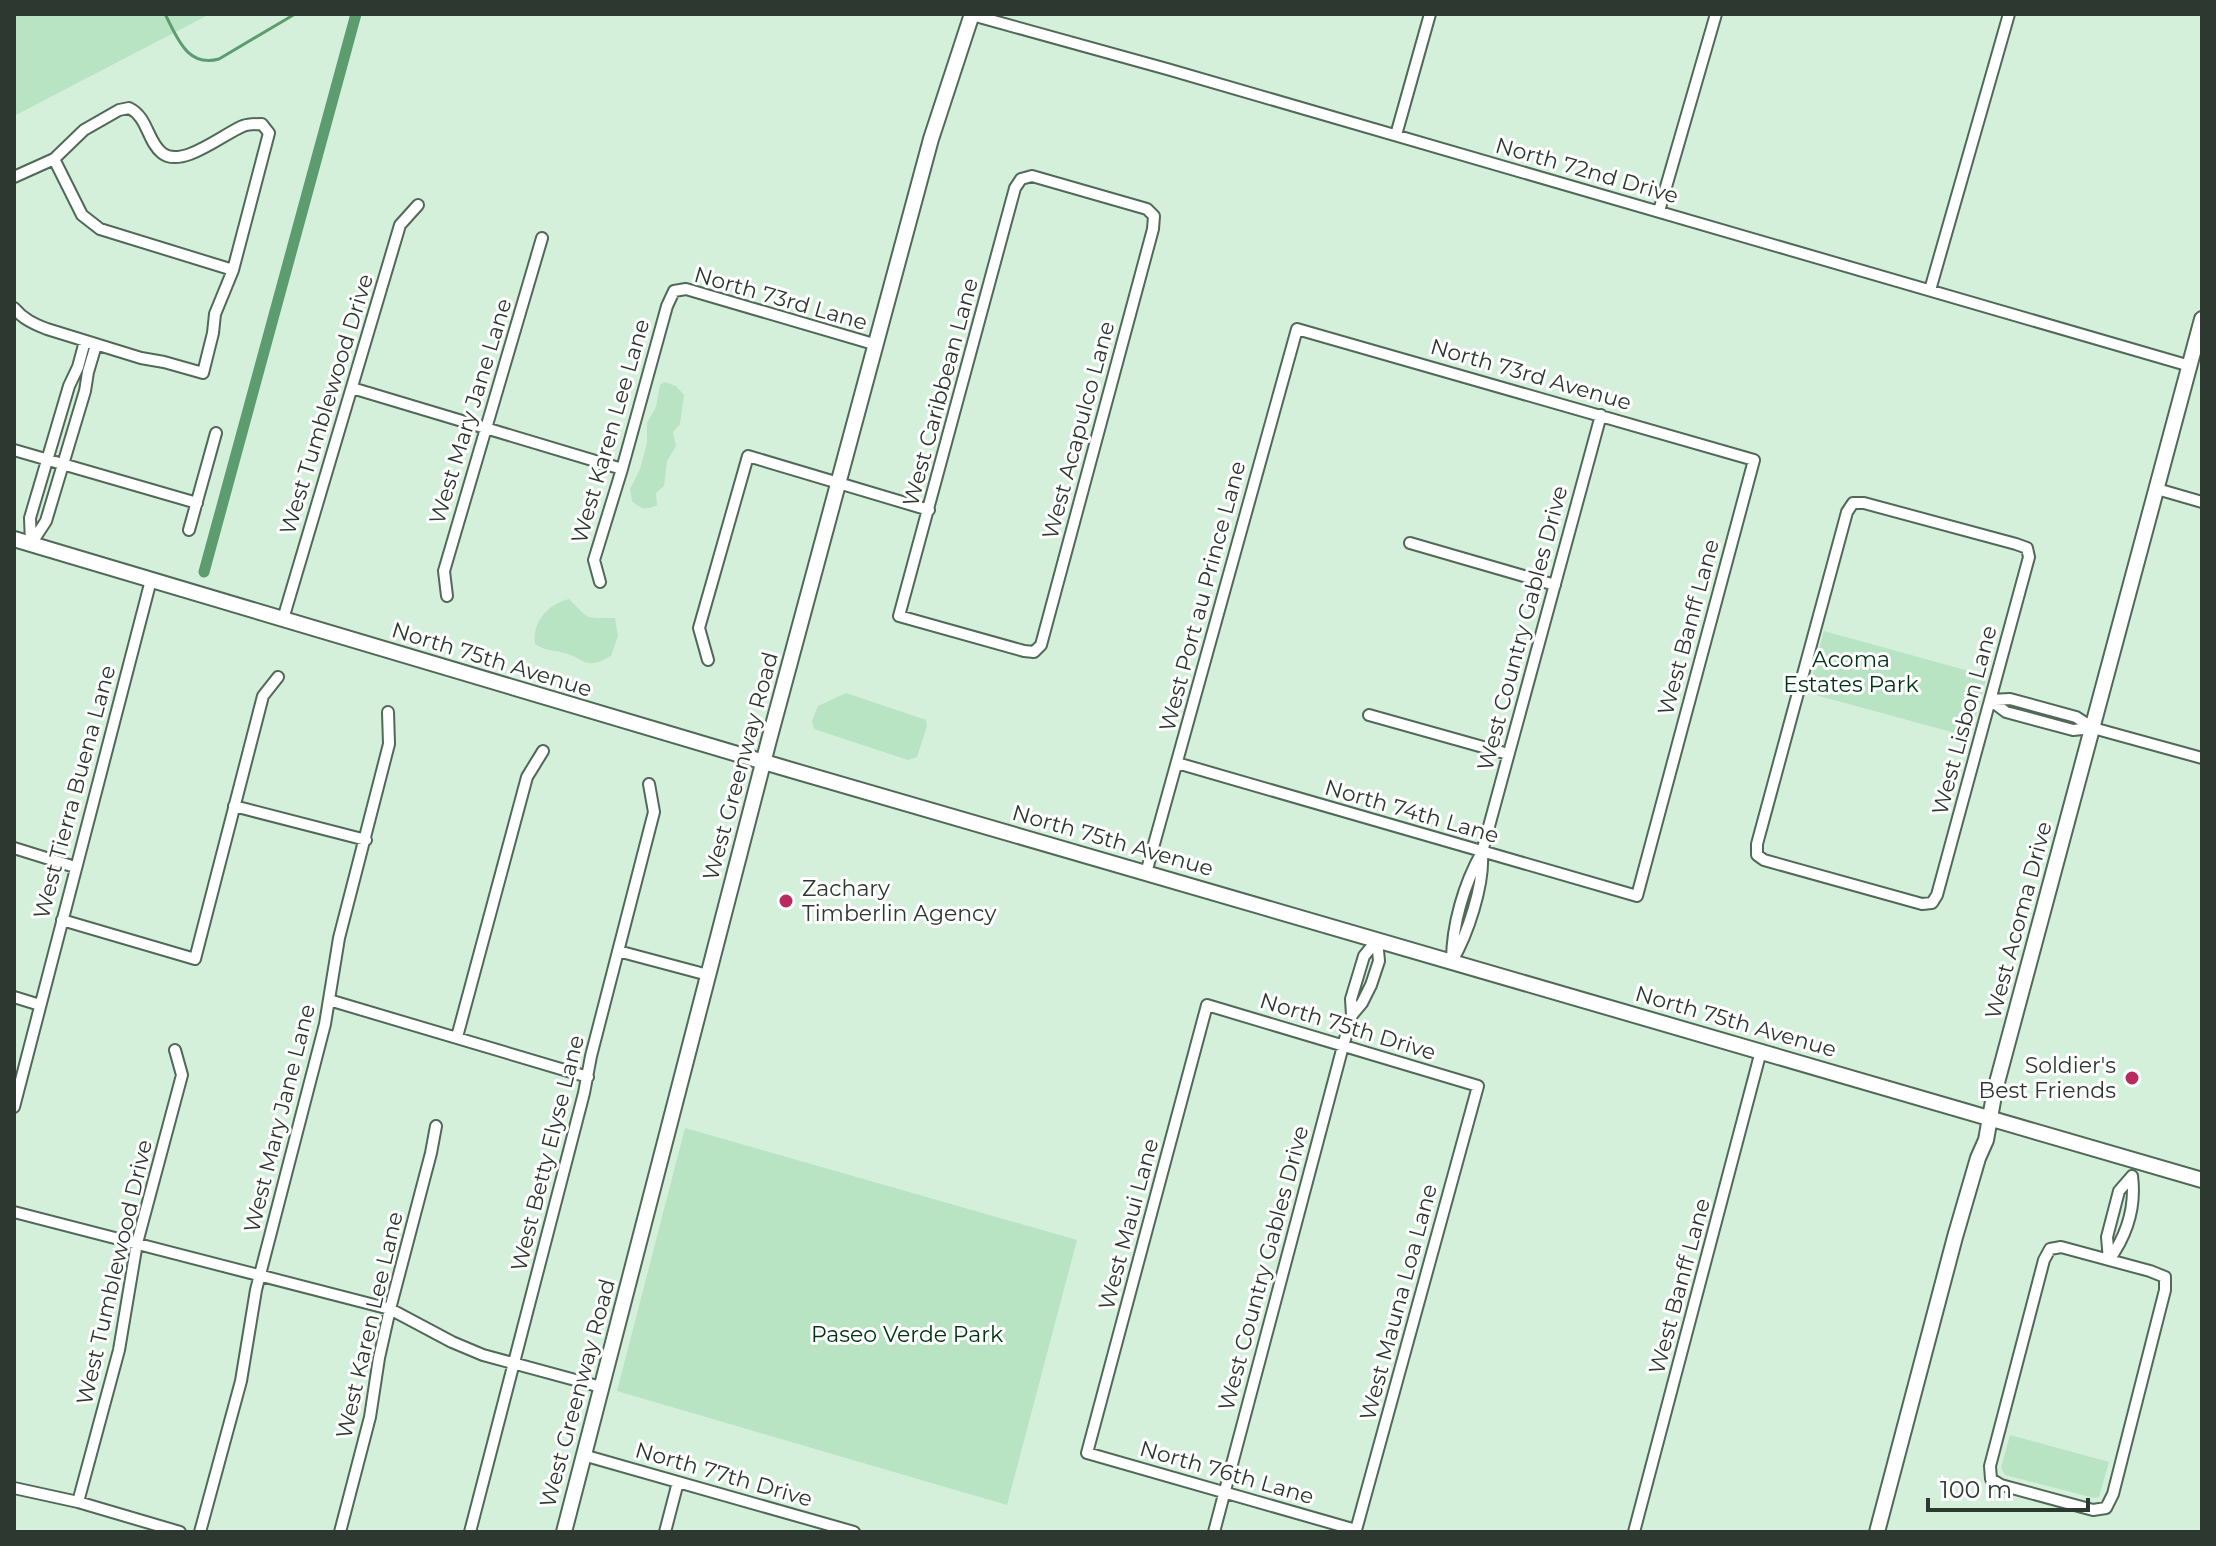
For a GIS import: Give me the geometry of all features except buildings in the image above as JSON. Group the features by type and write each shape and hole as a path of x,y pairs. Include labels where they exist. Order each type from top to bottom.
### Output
{"street":[{"name":"North 72nd Drive","path":"972,14 2190,366"},
{"name":"West Greenway Road","path":"564,1532 838,484 931,139 972,14"},
{"path":"1396,135 1430,14"},
{"path":"1659,211 1716,14"},
{"path":"1930,290 2009,14"},
{"path":"14,177 54,159 84,130 119,110 129,108 138,112 160,152 172,158 186,156 245,125 262,124 269,133 233,270 215,314 203,373 91,343 33,323 14,308"},
{"path":"54,159 82,215 100,229 233,270"},
{"name":"West Caribbean Lane","path":"899,616 1015,188 1021,179 1032,176 1147,209 1154,216"},
{"name":"West Tumblewood Drive","path":"283,619 400,225 418,205"},
{"name":"West Acapulco Lane","path":"899,616 1024,651 1034,652 1041,645 1154,216"},
{"name":"West Mary Jane Lane","path":"447,596 444,571 542,238"},
{"name":"North 73rd Lane","path":"674,291 686,289 877,345"},
{"name":"West Karen Lee Lane","path":"600,582 594,560 667,306 674,291"},
{"name":"West Acoma Drive","path":"1877,1532 1955,1237 1986,1140 1999,1076 2202,319"},
{"name":"North 73rd Avenue","path":"1297,329 1754,460"},
{"name":"West Port au Prince Lane","path":"1146,873 1297,329"},
{"path":"31,544 30,518 47,459 69,386 91,343"},
{"path":"31,544 46,521 85,391 91,343"},
{"path":"69,386 85,391"},
{"path":"352,388 622,469"},
{"name":"West Country Gables Drive","path":"1452,961 1453,936 1472,871 1482,852 1601,415"},
{"path":"189,530 216,433"},
{"path":"14,450 197,503"},
{"path":"708,660 699,628 748,456 929,510"},
{"name":"West Banff Lane","path":"1637,896 1754,460"},
{"path":"2157,489 2202,502"},
{"name":"West Lisbon Lane","path":"1853,503 1864,503 2027,548 2029,557 1990,700 1937,895 1932,903 1922,904 1764,860 1757,855 1757,844 1847,512 1853,503"},
{"name":"North 75th Avenue","path":"14,539 764,762 2202,1180"},
{"path":"1410,543 1555,585"},
{"name":"West Tierra Buena Lane","path":"14,1107 151,580"},
{"path":"62,920 195,959 263,696 278,677"},
{"path":"1990,700 2010,699 2052,710 2076,717 2093,728 2202,758"},
{"path":"1990,700 2006,712 2049,724 2073,730 2093,728"},
{"path":"2049,724 2052,710"},
{"name":"West Mary Jane Lane","path":"200,1532 241,1381 260,1275 325,1024 339,938 389,744 388,712"},
{"path":"1369,715 1508,754"},
{"path":"457,1037 527,777 543,751"},
{"name":"North 74th Lane","path":"1177,763 1637,896"},
{"name":"West Betty Elyse Lane","path":"470,1532 654,812 649,784"},
{"path":"234,806 366,840"},
{"path":"14,848 75,867"},
{"name":"West Country Gables Drive","path":"1214,1532 1352,1015 1351,999 1364,956 1377,940"},
{"path":"618,951 708,975"},
{"path":"14,997 40,1005"},
{"path":"329,1000 588,1077"},
{"name":"North 75th Drive","path":"1207,1005 1478,1086"},
{"name":"West Maui Lane","path":"1087,1453 1207,1005"},
{"name":"West Tumblewood Drive","path":"78,1502 119,1350 137,1243 182,1075 175,1050"},
{"name":"West Banff Lane","path":"1634,1532 1761,1051"},
{"name":"West Mauna Loa Lane","path":"1356,1530 1478,1086"},
{"name":"West Karen Lee Lane","path":"340,1532 370,1417 390,1309 436,1126"},
{"path":"2132,1176 2135,1195 2123,1241 2109,1260 2107,1237 2119,1191 2132,1176"},
{"path":"14,1212 390,1309 467,1349 601,1387"},
{"path":"2061,1247 2109,1260 2165,1277 2165,1290 2113,1494 2106,1508 2093,1510 2001,1485 1991,1479 1990,1466 2044,1260 2050,1249 2061,1247"},
{"name":"North 76th Lane","path":"1087,1453 1356,1530"},
{"name":"North 77th Drive","path":"583,1455 854,1532"},
{"path":"665,1532 678,1482"},
{"path":"14,1488 78,1502 180,1532"},
{"path":"810,1532 813,1520"}],"green space":[{"path":"14,14 210,14 14,116"},
{"path":"664,382 676,386 684,395 680,424 673,432 676,446 667,461 664,486 656,493 657,505 644,508 632,501 630,489 640,469 647,443 647,423 656,407 660,385"},
{"path":"569,599 589,617 615,618 618,636 611,656 589,663 535,644 536,628 543,615 554,605"},
{"name":"Acoma Estates Park","path":"1824,631 1987,676 1970,737 1808,693"},
{"path":"846,693 926,720 917,757 908,760 814,729 812,721 818,706"},
{"name":"Paseo Verde Park","path":"685,1128 1077,1240 1007,1505 617,1391"},
{"path":"2010,1435 2109,1462 2099,1497 2005,1475 2001,1468"}],"waterway":[{"path":"165,14 184,48 191,55 208,61 219,59 295,14"},
{"path":"204,572 356,14"}],"place":[{"name":"Zachary Timberlin Agency","path":"786,901"},
{"name":"Soldier's Best Friends","path":"2132,1078"}]}
